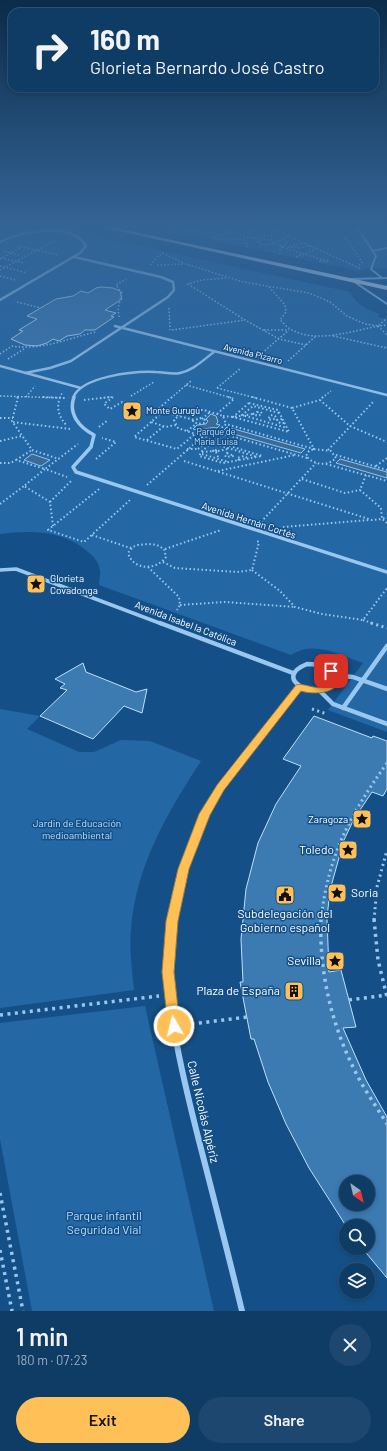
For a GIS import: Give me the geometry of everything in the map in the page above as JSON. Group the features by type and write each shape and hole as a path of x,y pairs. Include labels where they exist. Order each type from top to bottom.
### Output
{"street":[{"path":"0,300 20,288"},
{"path":"25,373 50,368 71,361 168,297 174,290 174,288"},
{"name":"Avenida Pizarro","path":"115,326 387,395"},
{"path":"91,433 73,416 71,408 73,398 82,388 93,382 127,374 156,372 169,374 189,371 214,352"},
{"path":"0,366 82,388"},
{"name":"Avenida Hernán Cortés","path":"91,433 94,435 91,447 73,467 76,472 387,572"},
{"name":"Avenida Isabel la Católica","path":"0,569 16,570 73,590 293,673"},
{"path":"343,708 387,646"},
{"path":"334,675 332,685 320,691 313,691 299,687 293,680 293,673 300,666 313,664 326,667 334,675 353,677 387,689"},
{"name":"Calle Nicolás Alpériz","path":"242,1311 185,1083 174,1026 170,995 168,972 169,950 172,921 177,895 184,869 205,814 243,757 299,687"},
{"path":"320,691 333,704 387,724"}],"lane":[{"path":"362,288 387,304"}],"path":[{"path":"0,354 12,346 25,348 43,346 77,336 108,330 121,322 117,312 117,307 122,295 122,291 119,288"},
{"path":"195,288 245,320 279,339 306,345"},
{"path":"270,288 285,305 286,312 280,320 289,330"},
{"path":"278,288 309,292 330,302 347,316 365,324 378,326 387,335"},
{"path":"168,297 170,330"},
{"path":"25,304 41,308"},
{"path":"378,326 387,318"},
{"path":"165,331 245,320"},
{"path":"264,330 289,330 301,334 316,336 331,335 387,325"},
{"path":"257,356 289,330"},
{"path":"331,335 387,348"},
{"path":"285,364 316,336"},
{"path":"6,360 25,348"},
{"path":"237,364 243,366 217,388 292,408 320,400 334,388"},
{"path":"131,396 169,374"},
{"path":"194,378 157,410 194,420 202,419 210,412"},
{"path":"186,385 234,399 216,414"},
{"path":"0,396 73,398"},
{"path":"18,396 12,422 32,450 60,459"},
{"path":"85,400 113,397 114,398 104,404 106,408 110,408 122,402 128,404 124,409"},
{"path":"328,450 376,399 369,398"},
{"path":"320,400 350,426 387,442"},
{"path":"233,416 249,403 278,410 278,413 289,432 269,424"},
{"path":"253,406 278,413"},
{"path":"253,406 256,412 268,417 270,420 269,424"},
{"path":"242,415 253,406"},
{"path":"292,408 314,449"},
{"path":"262,422 258,416 253,414 223,416 204,410 186,410 174,420 178,428 195,434 217,432 307,458 316,463 325,464 387,481"},
{"path":"258,416 271,411"},
{"path":"164,412 134,437 177,449 195,434"},
{"path":"268,417 274,416 278,413"},
{"path":"242,415 287,428"},
{"path":"223,416 226,424"},
{"path":"233,416 262,422"},
{"path":"274,416 277,420 284,423"},
{"path":"0,418 13,418"},
{"path":"187,431 196,424 204,423 205,421 202,419"},
{"path":"270,420 282,419"},
{"path":"194,420 193,422 196,424"},
{"path":"269,424 277,420"},
{"path":"12,422 70,429"},
{"path":"151,422 164,426 176,425"},
{"path":"226,424 314,449 328,450 336,455 387,470"},
{"path":"217,432 226,424"},
{"path":"146,441 164,426"},
{"path":"0,504 60,459 91,433"},
{"path":"206,434 207,442"},
{"path":"107,482 48,530 84,542 206,434"},
{"path":"0,441 22,436"},
{"path":"214,441 262,456 223,463 199,456 211,443 214,441"},
{"path":"207,442 257,457"},
{"path":"187,450 198,449 207,442"},
{"path":"211,443 219,459"},
{"path":"198,449 202,452 229,462"},
{"path":"202,452 230,449"},
{"path":"307,458 307,454 314,449"},
{"path":"0,463 11,463 32,450"},
{"path":"216,451 232,454 236,450"},
{"path":"241,452 242,456 247,459"},
{"path":"226,454 228,458"},
{"path":"232,454 239,459"},
{"path":"217,471 296,455"},
{"path":"325,464 334,461 336,455"},
{"path":"224,461 234,456"},
{"path":"239,459 242,456"},
{"path":"376,466 387,458"},
{"path":"16,460 72,479 50,502"},
{"path":"184,461 372,520"},
{"path":"254,529 316,463"},
{"path":"360,490 366,475"},
{"path":"302,479 345,492 360,490 381,508 382,519 387,523"},
{"path":"24,486 50,502"},
{"path":"93,486 100,489"},
{"path":"50,502 53,526"},
{"path":"281,527 372,520 387,517"},
{"path":"165,550 167,554 166,558 163,562 156,565 148,566 132,563 128,558 128,553 132,548 138,545 153,544 165,550 222,530 215,528"},
{"path":"91,535 132,548"},
{"path":"251,540 259,542 252,570"},
{"path":"163,562 175,568 237,572 252,570 280,591 295,607"},
{"path":"148,566 179,597 180,605 177,610"},
{"path":"363,620 387,588"},
{"path":"180,605 225,602 295,607 322,614 363,620 387,628"},
{"path":"387,763 359,804 345,829 336,850 326,892 321,944 324,974 339,1033 350,1060 387,1124"},
{"path":"349,1000 387,996 382,981 373,935 377,885 387,850"},
{"path":"0,1015 170,995"},
{"path":"174,1026 247,1017"},
{"path":"0,1193 23,1311"},
{"path":"0,1250 12,1311"}],"green space":[{"name":"Parque de María Luisa","path":"0,288 333,288 350,292 355,300 362,306 379,314 378,317 387,319 387,732 328,710 363,663 333,652 317,649 302,650 291,655 99,585 100,572 99,565 96,560 79,545 68,539 47,533 35,532 0,534"},
{"name":"Jardin de Educación medioambiental","path":"0,709 40,716 27,729 79,752 94,752 121,740 150,741 201,761 165,820 146,862 139,883 130,937 134,990 0,1008"},
{"name":"Parque infantil Seguridad Vial","path":"145,1006 214,1311 32,1311 0,1139 0,1023"}],"shaded area":[{"path":"211,414 216,416 218,422 216,424 220,425 217,428 199,430 193,429 197,425 206,424 208,421 206,419"},
{"path":"227,427 305,449 301,453 223,431"},
{"path":"32,454 50,460 41,466 24,460"},
{"path":"340,459 387,472 387,478 336,463"}],"building":[{"path":"96,288 113,288 120,291 122,299 105,310 116,313 111,316 114,317 95,330 85,330 80,334 67,336 59,341 53,339 47,343 37,346 25,345 11,339 23,331 19,330 37,319 27,316 56,299 73,296 81,291 88,293"},
{"path":"83,663 86,672 136,692 147,689 142,713 124,706 93,739 40,716 67,690 60,688 65,684 55,679"},
{"name":"Plaza de España","path":"314,716 372,738 373,736 387,741 387,789 383,796 372,792 354,819 344,840 330,890 327,918 329,972 341,970 356,1027 343,1028 366,1080 387,1117 387,1278 368,1255 375,1255 375,1219 342,1219 309,1168 286,1124 268,1082 254,1039 251,1039 240,982 243,982 241,939 246,889 258,843 276,804 301,766 283,759"}],"place":[{"name":"Monte Gurugù","path":"132,411"},
{"name":"Glorieta Covadonga","path":"36,584"},
{"name":"Zaragoza","path":"362,819"},
{"name":"Toledo","path":"348,850"},
{"name":"Soria","path":"337,893"},
{"name":"Subdelegación del Gobierno español","path":"285,895"},
{"name":"Sevilla","path":"335,961"},
{"name":"Plaza de España","path":"294,991"}],"route":[{"path":"174,1026 168,972 172,921 184,869 205,814 221,788 248,751 299,687 306,690 320,691 332,685 334,675 331,671"}]}
